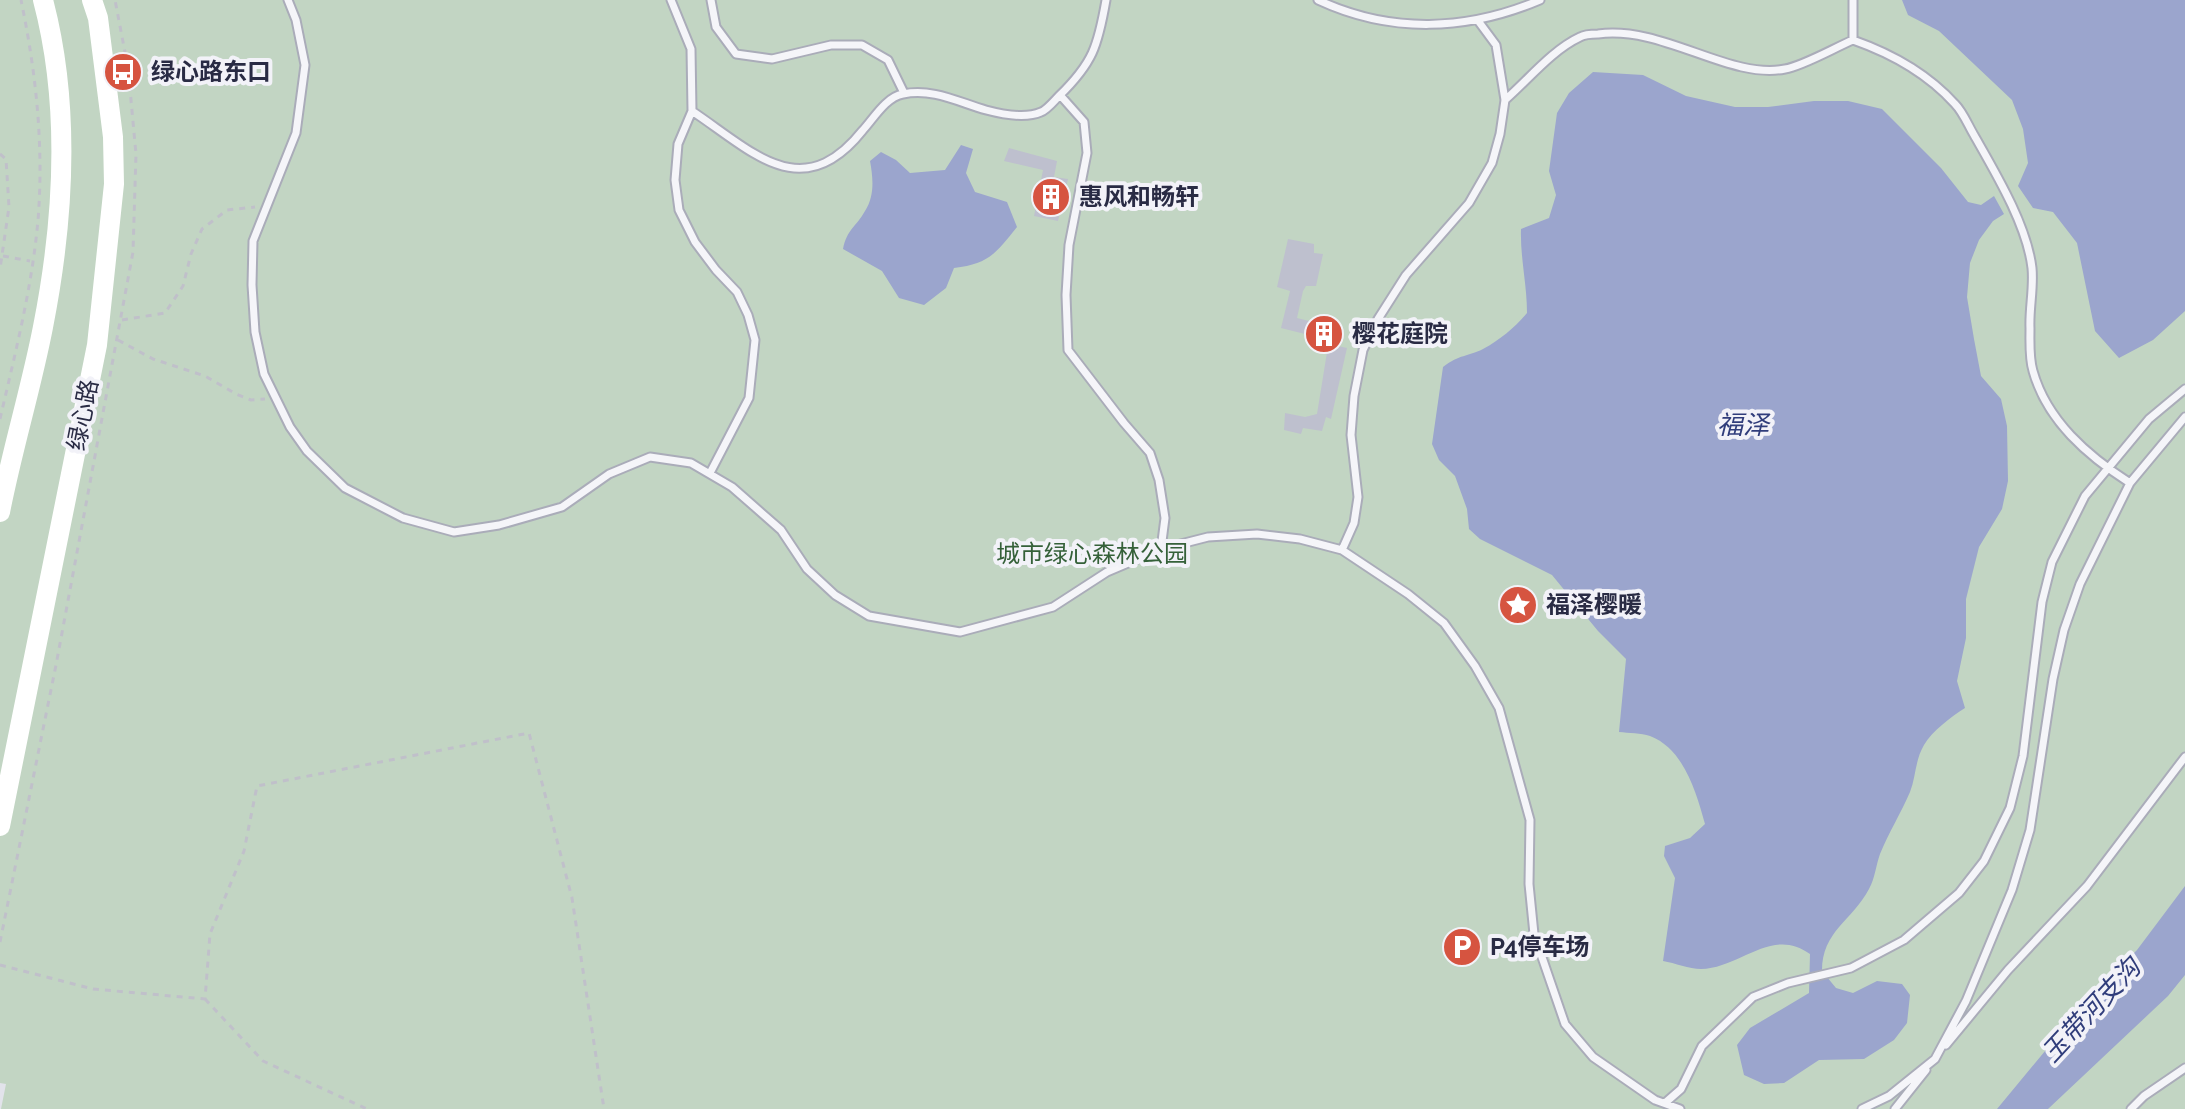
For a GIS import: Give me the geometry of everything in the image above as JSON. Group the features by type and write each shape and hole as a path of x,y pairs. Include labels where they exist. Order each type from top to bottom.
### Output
{"main road":[{"path":"0,512 42,330 59,221 61,122 51,30 43,0"},
{"name":"绿心路","path":"0,826 97,345 111,228 113,137 98,18 92,0"}],"lane":[{"path":"288,0 296,20 305,65 296,133 253,241 255,332 264,374 274,398 307,451 345,488 403,518 454,532 499,525 562,507 609,474 650,457 691,463 732,487 781,530 807,569 835,595 869,616 960,632 1053,607 1107,572 1161,549 1208,537 1257,534 1300,539 1342,550 1408,594 1444,623 1499,708 1530,820 1529,884 1534,934 1565,1024 1593,1057 1655,1100 1680,1109"},
{"path":"671,0 691,49 692,111 678,144 675,180 679,210 695,242 737,292 755,340 749,398 710,473"},
{"path":"711,0 716,27 736,54 772,59 831,45 862,45 888,60 904,93"},
{"path":"692,111 765,160 790,169 824,166 855,141 894,97 904,93 930,92 987,110 1016,115 1041,112 1087,66 1101,29 1106,0"},
{"path":"1318,0 1375,19 1424,25 1479,22 1540,0"},
{"path":"1853,0 1853,40"},
{"path":"1342,550 1354,523 1358,497 1351,435 1354,396 1363,350 1378,319 1406,275 1469,203 1492,163 1505,100 1496,45 1479,22"},
{"path":"1505,100 1559,51 1582,36 1613,32 1654,37 1734,65 1785,69 1853,40 1884,51 1920,74 1956,104 2021,226 2032,268 2029,324 2032,369 2048,408 2070,436 2109,470 2130,483"},
{"path":"1060,95 1084,122 1087,153 1069,245 1066,295 1068,350 1150,453 1159,480 1165,518 1161,549"},
{"path":"1665,1103 1681,1089 1702,1046 1753,997 1788,983 1851,968 1904,940 1959,893 1984,861 2010,808 2023,756 2042,602 2052,562 2085,496 2149,419 2185,389"},
{"path":"1862,1109 1889,1096 1935,1059 1966,1001 2012,890 2030,830 2053,679 2064,630 2080,584 2130,483 2185,417"},
{"path":"1895,1109 2008,970 2087,886 2185,757"},
{"path":"2131,1109 2144,1096 2185,1068"}],"path":[{"path":"0,419 24,316 38,219 40,142 33,55 21,0"},
{"path":"0,154 6,159 9,207 0,269"},
{"path":"122,320 165,313 183,286 191,254 202,229 227,210 265,207"},
{"path":"3,256 54,264"},
{"path":"118,340 153,359 205,376 251,400 274,398"},
{"path":"0,388 7,389"},
{"path":"205,999 210,934 244,851 257,786 529,733 572,898 604,1109"},
{"path":"0,965 93,989 205,999 263,1061 367,1109"}],"green space":[{"name":"城市绿心森林公园","path":"0,0 2185,0 2185,1109 1,1109 6,1084 0,1083"}],"water":[{"path":"1902,0 2185,0 2185,311 2153,340 2119,358 2095,331 2077,243 2053,212 2033,208 2018,186 2028,163 2023,129 2012,100 1939,31 1908,15"},
{"name":"福泽","path":"1593,72 1643,75 1686,96 1735,107 1848,101 1882,109 1941,168 1968,202 1981,205 1994,196 2004,214 1993,221 1979,240 1970,263 1967,297 1981,376 2001,399 2007,426 2008,481 2002,509 1979,547 1966,599 1966,638 1957,681 1965,708 1948,720 1924,745 1910,792 1880,854 1871,885 1832,936 1823,957 1822,971 1836,988 1853,993 1877,981 1902,984 1910,995 1907,1023 1894,1040 1864,1059 1819,1060 1784,1083 1764,1084 1744,1075 1737,1045 1750,1028 1809,993 1810,954 1783,944 1769,946 1716,967 1692,968 1663,961 1675,878 1664,856 1665,846 1690,838 1705,824 1693,786 1680,761 1662,742 1646,735 1619,732 1626,659 1598,631 1552,575 1480,539 1469,529 1467,509 1455,476 1439,460 1432,444 1443,367 1490,345 1527,313 1521,229 1549,218 1556,195 1549,171 1557,113 1569,93"},
{"path":"961,145 973,149 966,173 975,192 1007,202 1017,227 991,256 976,264 954,268 946,288 924,305 899,298 882,271 843,249 872,193 870,161 881,152 910,173 945,170"},
{"name":"玉带河支沟","path":"2185,886 2185,975 2168,996 2048,1109 1997,1109 2089,998 2137,950"}],"building":[{"name":"惠风和畅轩","path":"1009,148 1057,161 1054,177 1068,179 1058,221 1034,216 1043,170 1004,161"},
{"name":"樱花庭院","path":"1288,239 1314,244 1314,253 1323,254 1316,286 1306,286 1303,291 1297,318 1342,329 1338,346 1347,348 1331,419 1326,417 1322,431 1303,428 1301,434 1284,430 1285,413 1305,417 1317,414 1329,340 1281,328 1290,291 1277,287"}],"place":[{"name":"绿心路东口","path":"123,72"},
{"name":"惠风和畅轩","path":"1051,197"},
{"name":"樱花庭院","path":"1324,334"},
{"name":"福泽樱暖","path":"1518,605"},
{"name":"P4停车场","path":"1462,947"}]}
